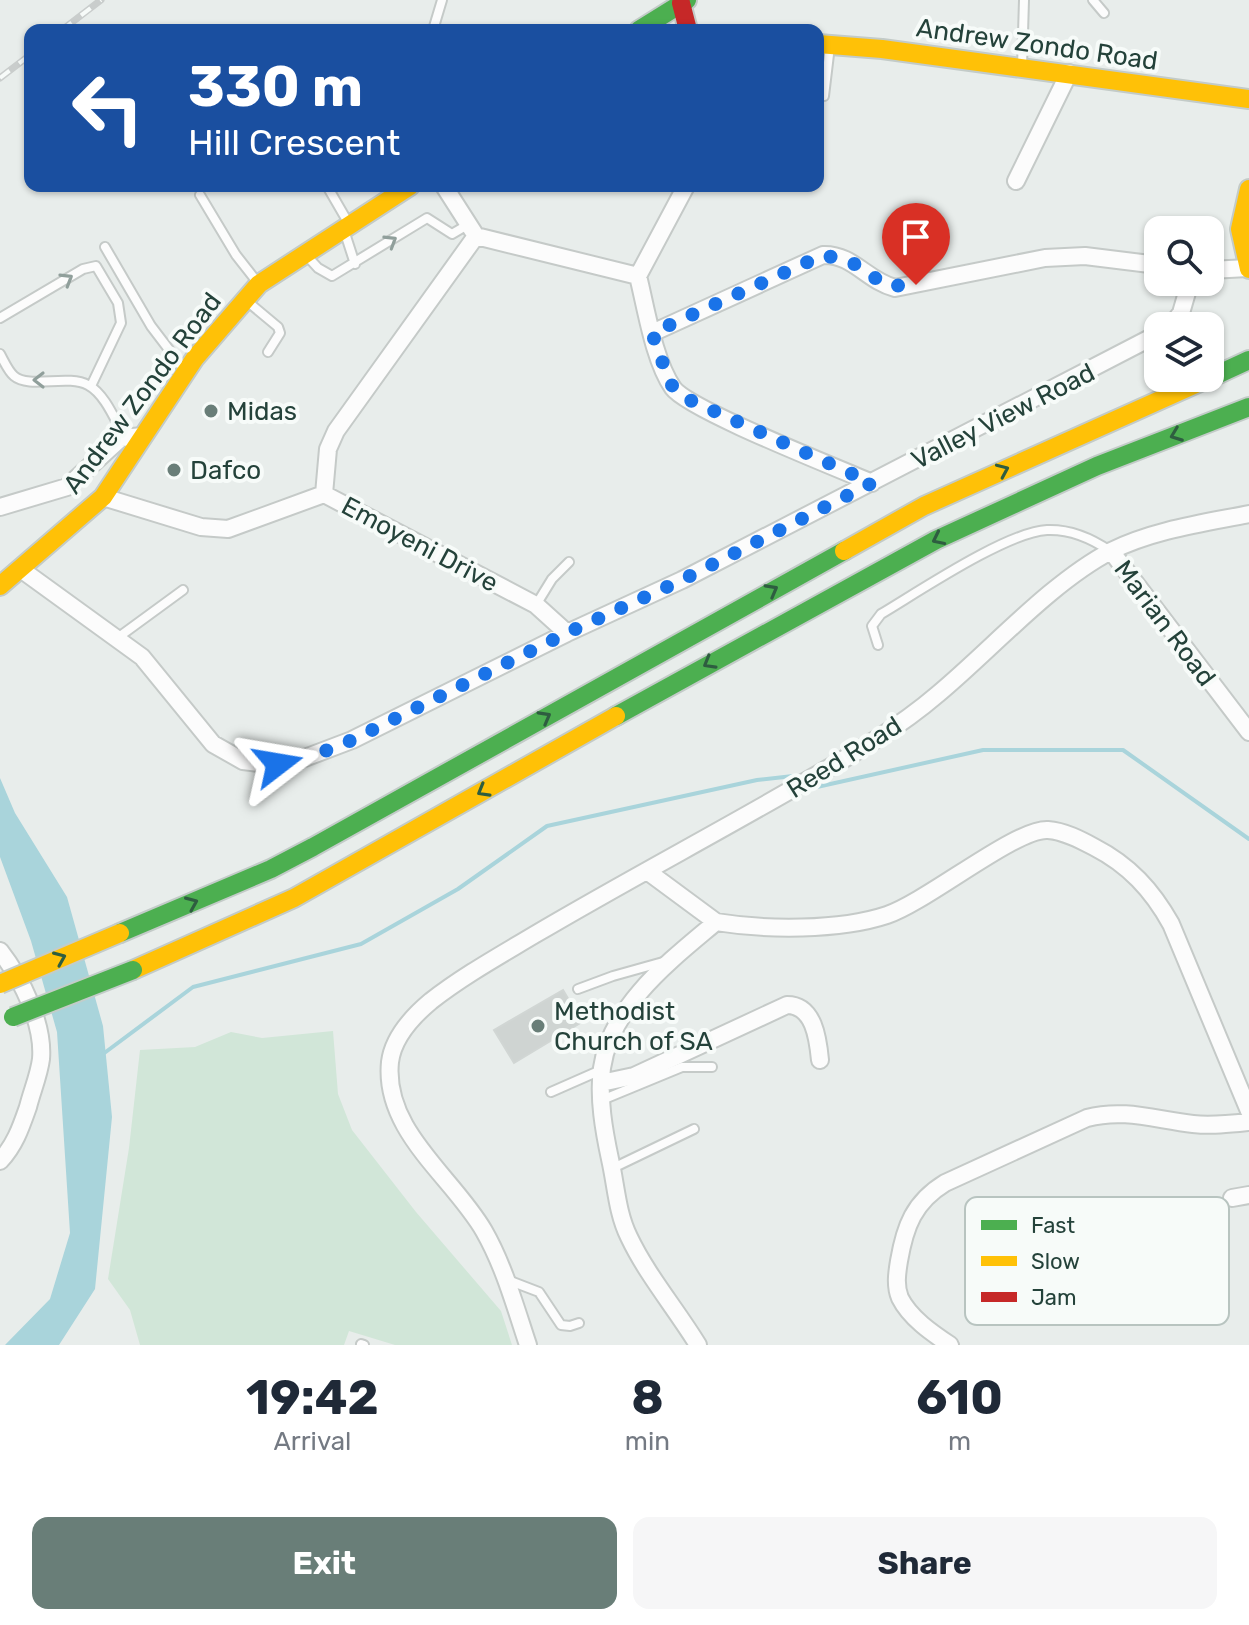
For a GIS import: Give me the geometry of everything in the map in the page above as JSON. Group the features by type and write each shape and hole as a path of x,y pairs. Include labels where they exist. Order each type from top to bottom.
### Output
{"main road":[{"path":"649,24 684,2 687,24"},
{"name":"Andrew Zondo Road","path":"824,45 1069,73 1244,102"},
{"path":"1249,189 1240,229 1249,268"},
{"name":"Andrew Zondo Road","path":"0,586 103,497 134,436 214,333 259,284 401,192"},
{"path":"1224,372 1249,360"},
{"path":"0,984 285,862 924,506 1179,392"},
{"path":"7,1020 133,970 294,898 773,627 936,540 1097,466 1249,407"}],"street":[{"path":"1016,181 1069,73"},
{"path":"448,192 472,230 638,276"},
{"path":"683,192 638,276 652,333 670,383 681,396 872,483"},
{"name":"Emoyeni Drive","path":"472,230 336,431 328,449 324,494 536,605 567,633"},
{"path":"652,333 823,255 850,261 887,286 916,285 1045,258 1085,256 1144,263"},
{"path":"1224,269 1249,268"},
{"name":"Valley View Road","path":"22,570 152,667 213,744 243,761 266,764 294,762 352,740 567,633 682,580 1144,341"},
{"path":"0,507 67,487 112,445 134,436"},
{"path":"103,497 201,527 228,529 324,494"},
{"name":"Reed Road","path":"528,1345 505,1279 482,1228 463,1198 418,1145 395,1103 390,1071 395,1045 413,1018 430,1002 490,961 812,778 911,716 1055,591 1111,551 1140,540 1249,514"},
{"name":"Marian Road","path":"1111,551 1249,732"},
{"path":"647,871 716,922 770,927 874,919 919,901 979,862 1035,832 1048,830 1068,835 1107,854 1127,868 1158,901 1171,924 1249,1111"},
{"path":"698,1345 629,1237 612,1168 602,1084 616,1028 642,991 716,922"},
{"path":"0,951 19,981 32,1012 41,1059 19,1132 0,1161"},
{"path":"602,1084 634,1076 787,1005 800,1007 808,1015 816,1032 820,1060"},
{"path":"950,1345 910,1312 899,1296 896,1278 904,1231 912,1212 926,1194 1087,1118 1123,1113 1217,1126 1249,1122"},
{"path":"1232,1198 1249,1195"}],"lane":[{"path":"435,24 442,0"},
{"path":"1021,67 1024,0"},
{"path":"1093,0 1104,13"},
{"path":"824,45 824,96"},
{"path":"330,192 347,226 355,264"},
{"path":"200,195 236,255 259,284"},
{"path":"304,253 326,275 338,274 427,218 452,234 472,230"},
{"path":"105,247 151,326 186,372"},
{"path":"0,318 83,269 92,266 99,269 118,303 121,323 91,386"},
{"path":"244,299 278,327 280,333 268,352"},
{"path":"0,354 12,374 21,380 74,380 91,386 134,436"},
{"path":"878,645 872,626 875,618 976,559 1025,535 1044,530 1065,531 1091,539 1111,551"},
{"path":"536,605 552,579 569,562"},
{"path":"115,639 183,590"},
{"path":"578,989 672,960"},
{"path":"551,1092 682,1067 712,1067"},
{"path":"612,1168 694,1129"},
{"path":"505,1279 539,1292 561,1325 579,1323"}],"green space":[{"path":"333,1031 338,1094 352,1130 416,1212 501,1311 512,1345 395,1345 349,1331 344,1345 140,1345 130,1310 108,1279 129,1148 140,1050 195,1047 231,1032 262,1038"}],"water":[{"path":"0,778 15,813 67,897 103,1026 112,1117 95,1289 59,1345 5,1345 50,1299 70,1233 57,1032 31,941 0,857"}],"building":[{"name":"Methodist Church of SA","path":"563,990 582,1022 514,1063 494,1030"}],"waterway":[{"path":"808,789 983,750 1123,750 1249,839"},
{"path":"103,1054 193,987 361,944 458,889 547,826 757,780 793,776"}],"railway":[{"path":"70,24 101,0"},
{"path":"0,78 24,60"}],"traffic: fast":[{"path":"649,24 687,0"},
{"path":"1224,372 1249,360"},
{"path":"616,716 936,540 1097,466 1249,407"},
{"path":"120,933 271,869 313,847 844,551"},
{"path":"13,1017 133,970"}],"traffic: slow":[{"path":"824,44 882,49 1249,99"},
{"path":"1249,189 1240,229 1249,269"},
{"path":"0,586 103,497 195,358 259,284 401,192"},
{"path":"844,551 924,506 1178,392"},
{"path":"133,970 294,898 616,716"},
{"path":"0,984 120,933"}],"traffic: jam":[{"path":"681,3 686,24"}],"place":[{"name":"Midas","path":"211,411"},
{"name":"Dafco","path":"174,470"},
{"name":"Methodist Church of SA","path":"538,1026"}],"route":[{"path":"278,764 308,758 352,740 567,633 682,580 872,483 681,396 670,383 652,333 823,255 842,257 887,286 916,285"}]}
